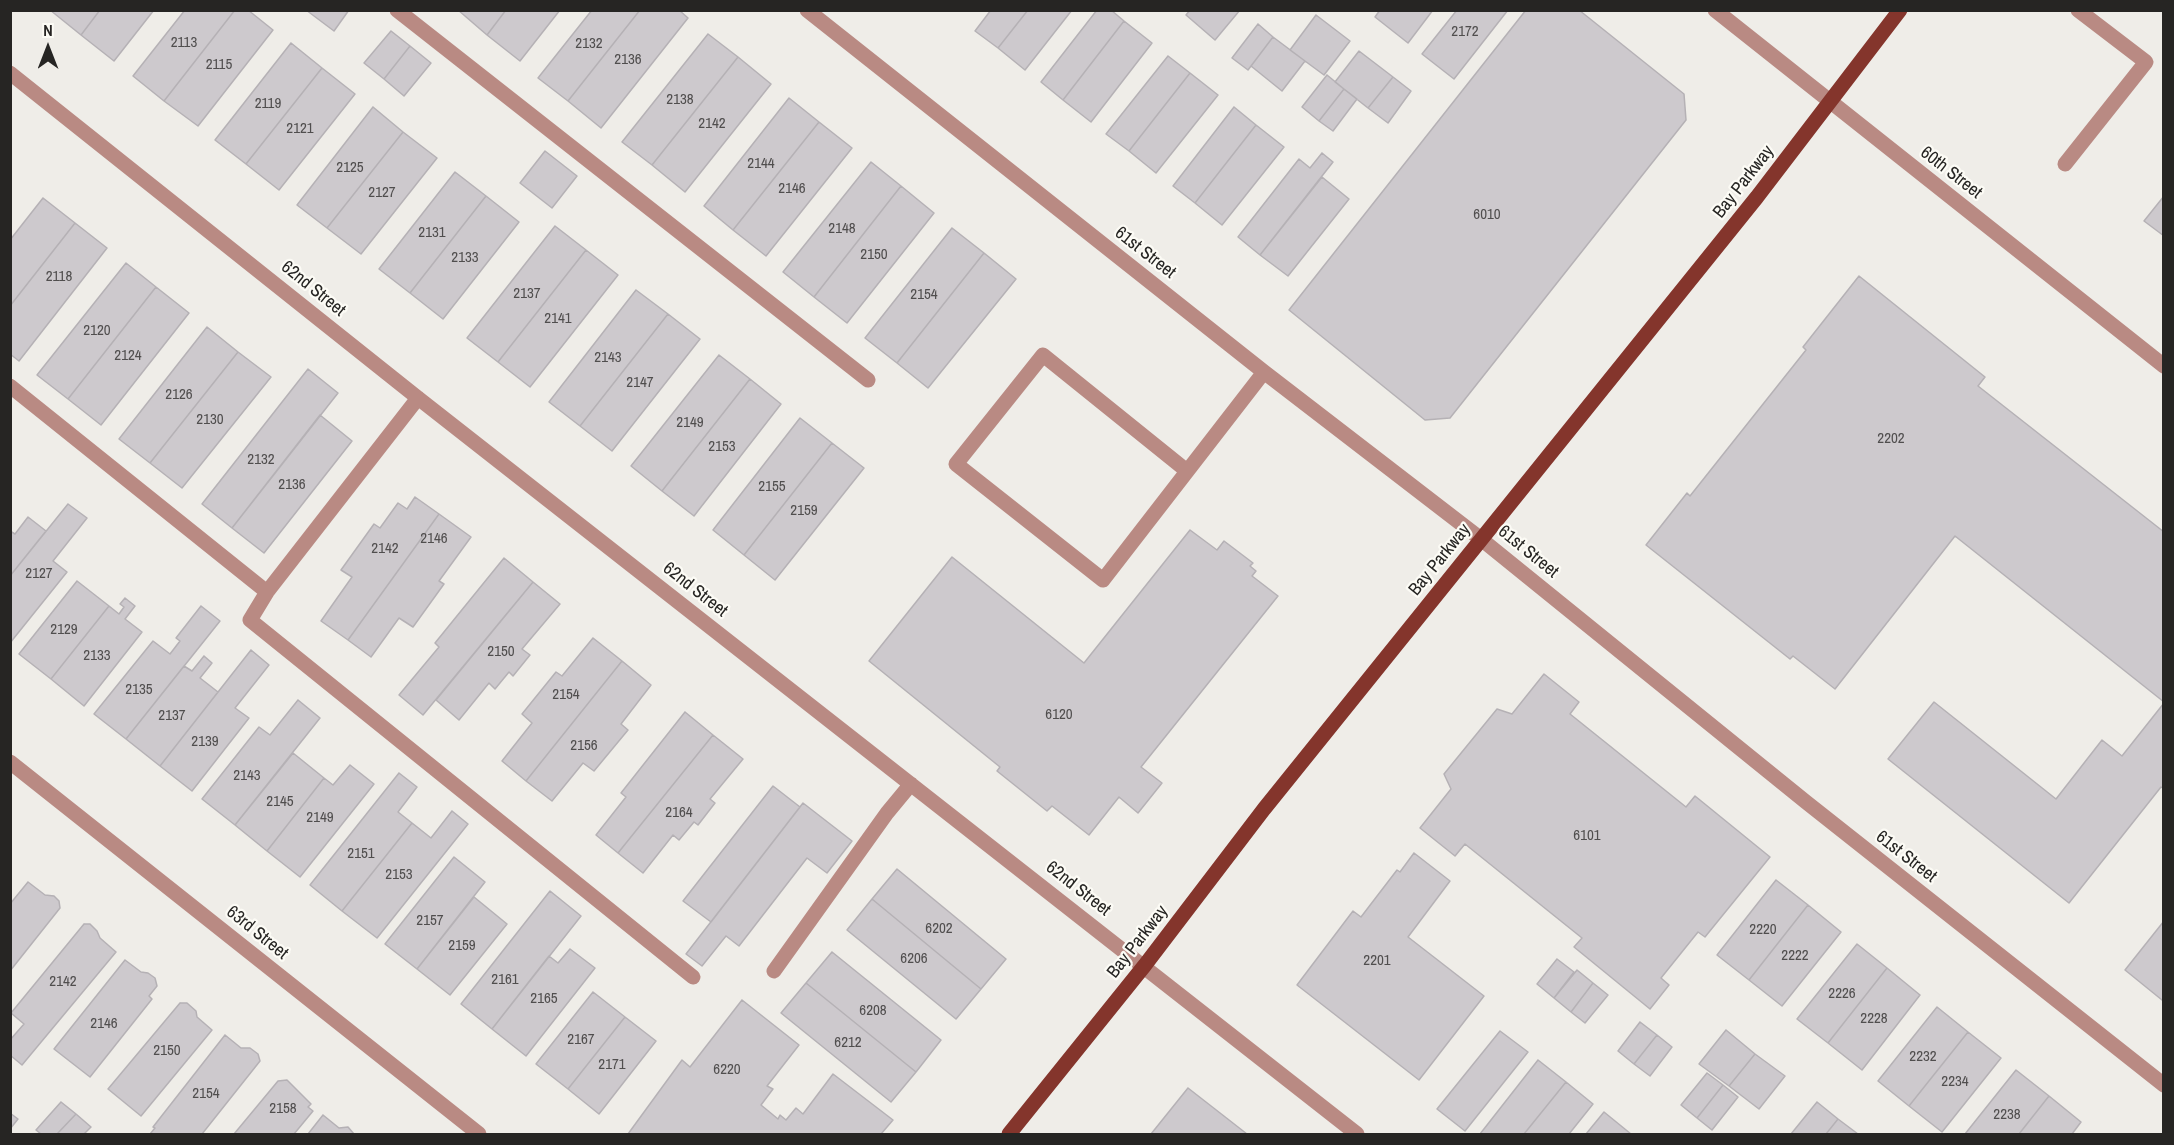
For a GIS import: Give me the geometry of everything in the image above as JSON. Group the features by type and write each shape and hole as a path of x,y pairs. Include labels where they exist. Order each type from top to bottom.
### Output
{"main road":[{"name":"Bay Parkway","path":"1009,1134 1145,965 1264,809 1757,197 1900,10"}],"street":[{"path":"397,10 868,380"},
{"name":"61st Street","path":"807,10 1264,372 1482,539 1806,802 2163,1085"},
{"name":"60th Street","path":"1715,10 2163,366"},
{"path":"2065,164 2146,62 2078,10"},
{"name":"62nd Street","path":"10,73 418,398 1145,965 1357,1134"},
{"path":"1187,471 1043,355 956,464 1103,580 1264,372"},
{"path":"10,386 267,592"},
{"path":"418,398 267,592 250,620 693,977"},
{"name":"63rd Street","path":"10,762 479,1134"},
{"path":"774,971 911,784"}],"building":[{"path":"50,10 100,10 81,35"},
{"path":"100,10 154,10 114,61 81,35"},
{"path":"185,10 235,10 164,101 133,76"},
{"path":"235,10 248,10 273,30 198,126 164,101"},
{"path":"306,10 349,10 334,31"},
{"path":"458,10 506,10 487,35"},
{"path":"506,10 560,10 520,61 487,35"},
{"path":"592,10 640,10 568,101 538,78"},
{"path":"640,10 679,10 688,18 601,128 568,101"},
{"path":"991,10 1028,10 998,48 975,31"},
{"path":"1028,10 1072,10 1025,70 998,48"},
{"path":"1097,10 1111,10 1124,21 1063,100 1041,82"},
{"path":"1190,10 1240,10 1215,40 1186,15"},
{"path":"1380,10 1433,10 1408,43 1375,17"},
{"path":"1457,10 1508,10 1454,79 1422,54"},
{"path":"1526,10 1579,10 1684,94 1686,120 1450,418 1425,420 1289,310"},
{"path":"1316,15 1350,41 1324,75 1290,50"},
{"path":"1124,21 1152,43 1091,122 1063,100"},
{"path":"1258,24 1273,37 1248,70 1232,58"},
{"path":"391,31 410,46 384,79 364,63"},
{"path":"708,34 738,57 652,165 622,142"},
{"path":"1273,37 1305,61 1282,91 1251,66"},
{"path":"291,43 322,68 246,164 215,140"},
{"path":"410,46 431,63 404,96 384,79"},
{"path":"1359,51 1393,77 1368,108 1335,82"},
{"path":"1168,56 1190,73 1129,151 1106,134"},
{"path":"738,57 771,84 685,192 652,165"},
{"path":"322,68 355,94 279,190 246,164"},
{"path":"1190,73 1218,95 1156,173 1129,151"},
{"path":"1327,75 1344,89 1319,121 1302,107"},
{"path":"1393,77 1411,91 1388,123 1368,108"},
{"path":"1344,89 1357,99 1333,131 1319,121"},
{"path":"789,98 819,122 733,230 704,206"},
{"path":"373,107 403,132 327,228 297,205"},
{"path":"1234,107 1256,125 1195,203 1173,186"},
{"path":"819,122 852,148 766,256 733,230"},
{"path":"1256,125 1284,147 1222,225 1195,203"},
{"path":"403,132 437,158 361,254 327,228"},
{"path":"545,151 577,176 552,208 520,183"},
{"path":"1322,153 1333,162 1260,255 1238,237 1299,159 1310,168"},
{"path":"871,162 901,186 814,297 783,272"},
{"path":"455,172 486,196 410,293 379,269"},
{"path":"1322,177 1349,199 1288,276 1260,255"},
{"path":"901,186 934,213 847,323 814,297"},
{"path":"486,196 519,222 443,319 410,293"},
{"path":"2164,196 2164,236 2144,221"},
{"path":"43,198 75,223 10,306 10,240"},
{"path":"75,223 107,248 19,361 10,354 10,306"},
{"path":"555,226 586,250 498,362 467,338"},
{"path":"952,228 984,253 897,363 865,338"},
{"path":"586,250 618,275 530,387 498,362"},
{"path":"984,253 1016,279 928,388 897,363"},
{"path":"126,263 156,287 68,399 37,375"},
{"path":"1859,276 1985,377 1978,386 2164,532 2164,702 1955,536 1835,689 1793,656 1790,659 1646,545 1687,493 1690,496 1806,350 1803,347"},
{"path":"156,287 189,313 101,425 68,399"},
{"path":"636,290 668,314 580,426 549,402"},
{"path":"668,314 700,339 612,451 580,426"},
{"path":"207,327 238,352 150,463 119,439"},
{"path":"238,352 271,377 182,488 150,463"},
{"path":"719,355 750,379 662,491 631,466"},
{"path":"308,369 338,393 232,528 202,504"},
{"path":"750,379 781,404 694,516 662,491"},
{"path":"320,415 352,441 264,553 232,528"},
{"path":"800,418 832,443 744,555 713,530"},
{"path":"832,443 864,468 775,580 744,555"},
{"path":"415,497 439,514 348,640 321,621 352,577 341,570 374,524 380,528 398,503 407,509"},
{"path":"68,504 87,518 53,561 67,572 10,643 10,576"},
{"path":"439,514 471,537 439,581 444,584 413,627 399,618 371,657 348,640"},
{"path":"28,517 46,531 10,576 10,531 15,534"},
{"path":"1190,530 1217,550 1224,541 1253,563 1250,566 1256,571 1252,576 1278,596 1141,767 1162,783 1138,813 1119,797 1089,835 1052,806 1047,811 997,771 1000,767 869,661 952,557 1084,663"},
{"path":"504,558 533,582 423,715 399,695 439,647 435,643"},
{"path":"77,581 109,606 51,679 19,654"},
{"path":"533,582 560,604 522,649 530,655 513,676 509,672 495,689 489,683 459,720 436,700"},
{"path":"125,598 135,606 125,619 142,632 84,706 51,679 109,606 119,614 124,607 120,604"},
{"path":"201,606 220,621 126,739 94,714 153,641 170,654 180,641 176,638"},
{"path":"593,638 622,661 526,781 502,761 532,723 522,714 556,672 562,676"},
{"path":"251,650 269,665 235,708 249,718 192,791 160,766"},
{"path":"204,656 212,663 200,678 218,692 160,766 126,739 184,666 192,671"},
{"path":"622,661 651,685 621,724 628,730 594,771 583,763 552,801 526,781"},
{"path":"1544,674 1579,702 1570,714 1686,807 1695,796 1770,857 1705,937 1698,932 1661,978 1669,985 1650,1009 1574,947 1582,938 1465,844 1455,856 1420,828 1451,789 1444,774 1497,709 1512,714"},
{"path":"298,700 320,718 235,825 202,799 259,727 270,735"},
{"path":"1934,702 2056,799 2102,740 2122,756 2164,703 2164,789 2161,787 2069,903 1888,759"},
{"path":"685,712 713,735 618,853 596,835 626,797 621,793"},
{"path":"713,735 743,759 710,799 715,803 698,825 694,822 679,840 673,835 643,873 618,853"},
{"path":"293,753 324,778 267,851 235,825"},
{"path":"350,765 374,784 300,877 267,851 324,778 333,785"},
{"path":"399,773 417,787 398,812 412,823 342,911 310,885"},
{"path":"773,786 800,807 711,922 683,901"},
{"path":"803,803 852,841 827,873 807,858 739,946 726,936 702,966 686,954"},
{"path":"452,811 468,824 377,938 342,911 412,823 431,838"},
{"path":"1414,853 1450,881 1408,937 1484,996 1419,1080 1297,985 1353,911 1361,917 1397,870 1400,872"},
{"path":"454,857 485,882 417,969 385,944"},
{"path":"897,869 1006,959 981,989 872,899"},
{"path":"1776,880 1808,905 1749,980 1717,955"},
{"path":"28,882 45,895 54,896 59,901 60,908 10,971 10,904"},
{"path":"550,891 581,916 492,1029 461,1004"},
{"path":"474,897 507,924 450,995 417,969"},
{"path":"872,899 981,989 956,1019 847,930"},
{"path":"1808,905 1841,932 1782,1006 1749,980"},
{"path":"2164,921 2164,998 2162,1000 2125,970"},
{"path":"84,924 90,924 100,938 116,952 22,1065 10,1055 10,1040 24,1024 11,1013"},
{"path":"1857,944 1887,968 1828,1043 1797,1019"},
{"path":"570,949 595,968 526,1056 492,1029 549,956 558,963"},
{"path":"832,952 941,1040 916,1072 806,983"},
{"path":"1557,959 1574,972 1554,998 1537,984"},
{"path":"125,960 141,972 148,973 155,978 157,986 149,996 152,999 90,1077 54,1049"},
{"path":"1887,968 1920,995 1862,1070 1828,1043"},
{"path":"1577,970 1593,983 1571,1012 1554,998"},
{"path":"806,983 916,1072 891,1102 781,1013"},
{"path":"1593,983 1608,995 1585,1023 1571,1012"},
{"path":"593,992 625,1017 568,1089 536,1064"},
{"path":"742,1000 799,1045 767,1086 773,1089 761,1105 778,1119 780,1115 786,1120 796,1108 803,1114 833,1074 893,1120 881,1134 628,1134 682,1060 690,1067"},
{"path":"180,1003 187,1003 196,1011 197,1017 212,1030 141,1116 108,1089"},
{"path":"1937,1007 1968,1032 1909,1106 1878,1081"},
{"path":"625,1017 656,1041 599,1114 568,1089"},
{"path":"1640,1022 1657,1035 1634,1064 1618,1051"},
{"path":"1726,1030 1755,1054 1729,1086 1699,1064"},
{"path":"1500,1031 1528,1052 1465,1131 1437,1109"},
{"path":"1968,1032 2001,1058 1942,1132 1909,1106"},
{"path":"225,1035 241,1048 250,1048 258,1054 260,1061 202,1134 150,1134 155,1128 153,1127"},
{"path":"1657,1035 1672,1047 1650,1076 1634,1064"},
{"path":"1755,1054 1785,1076 1759,1109 1729,1086"},
{"path":"1538,1060 1566,1082 1524,1134 1480,1134"},
{"path":"2016,1070 2049,1096 2019,1134 1965,1134"},
{"path":"1707,1073 1723,1085 1697,1118 1681,1105"},
{"path":"287,1080 311,1104 308,1107 313,1111 294,1134 234,1134 278,1081"},
{"path":"1566,1082 1593,1104 1569,1134 1524,1134"},
{"path":"1723,1085 1738,1097 1712,1130 1697,1118"},
{"path":"1188,1088 1247,1134 1151,1134"},
{"path":"2049,1096 2081,1122 2072,1134 2019,1134"},
{"path":"61,1102 76,1114 57,1134 41,1134 36,1130"},
{"path":"1817,1102 1838,1119 1826,1134 1791,1134"},
{"path":"1604,1112 1631,1134 1586,1134"},
{"path":"10,1113 18,1119 10,1129"},
{"path":"76,1114 91,1127 84,1134 57,1134"},
{"path":"323,1115 339,1128 348,1127 354,1134 308,1134"},
{"path":"1838,1119 1858,1134 1826,1134"}]}
